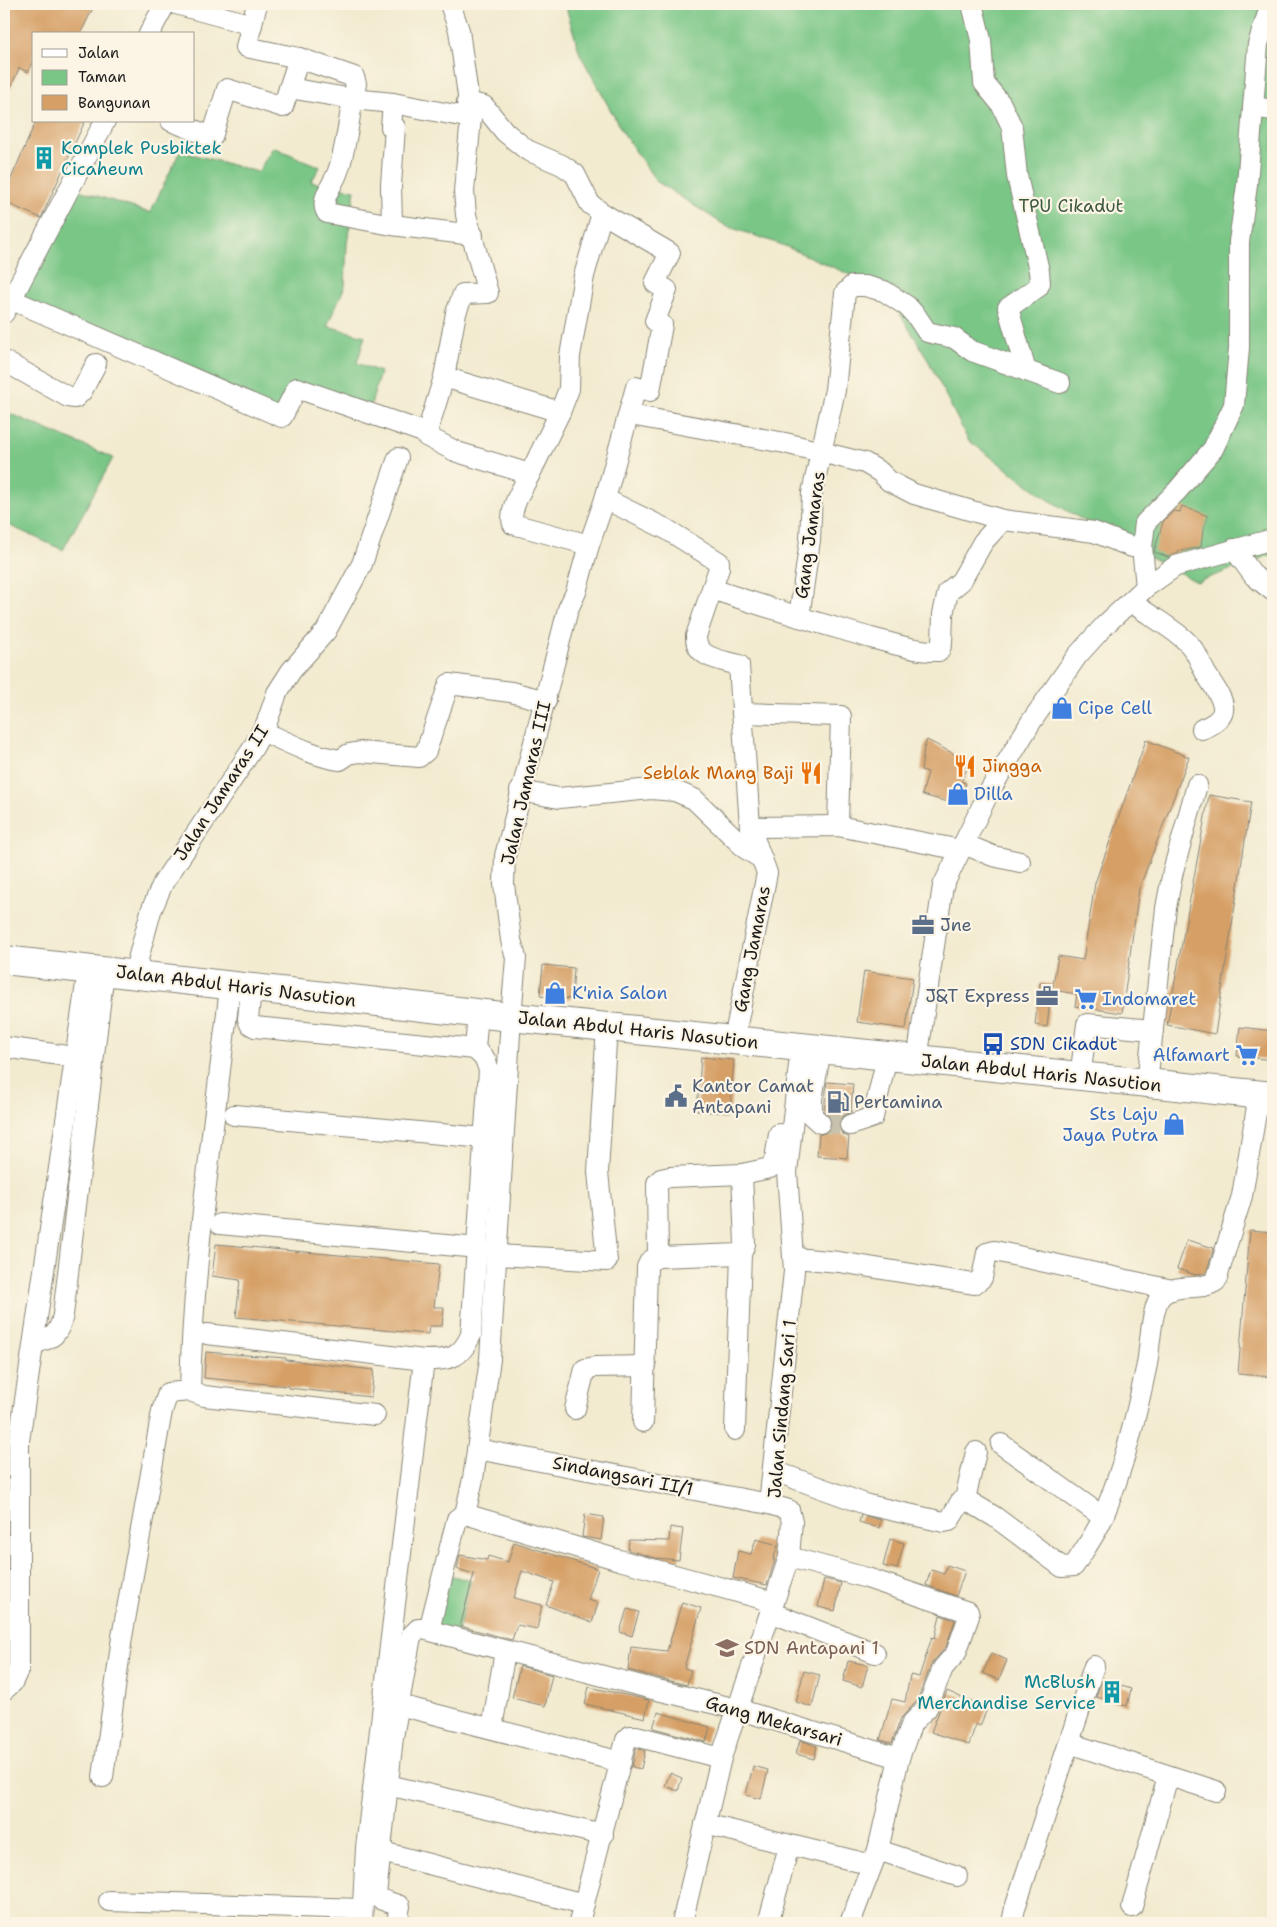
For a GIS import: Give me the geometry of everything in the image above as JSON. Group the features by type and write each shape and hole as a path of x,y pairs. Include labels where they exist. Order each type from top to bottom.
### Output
{"highway":[{"name":"Jalan Abdul Haris Nasution","path":"4,960 241,988 1266,1096"}],"street":[{"path":"150,32 165,4"},
{"path":"176,4 252,25"},
{"path":"258,4 246,47 299,58 354,77 356,84 338,170 325,200 324,208 327,213 392,225 473,235"},
{"path":"450,4 459,30 469,110 464,191 466,215 488,293 463,294 456,313 444,377 426,433 428,438 457,452 530,474"},
{"path":"972,4 981,40 984,82 1002,104 1012,127 1017,176 1039,271 1040,283 1038,287 1008,308 1026,370 1060,383"},
{"path":"1146,587 1142,547 1145,522 1177,491 1213,449 1234,405 1239,348 1239,242 1258,44 1271,4"},
{"path":"174,122 212,137 227,89 283,107 299,58"},
{"path":"289,88 353,99 393,103 469,110 484,106 505,132 527,150 562,165 575,174 590,204 670,253 655,283 667,290 655,321 662,325 650,390 636,387 630,415 589,545 513,524 512,517 569,389 570,356 584,276 602,213"},
{"path":"392,225 391,185 395,127 390,127 393,103"},
{"path":"1253,107 1273,110"},
{"path":"104,122 7,306 282,417 297,388 426,433"},
{"name":"Gang Jamaras","path":"799,617 810,540 812,493 835,390 845,293 852,286 865,286 884,291 912,312 927,332 954,338 972,351 1026,370"},
{"path":"4,361 68,397 75,398 82,390 96,364"},
{"path":"444,377 560,412"},
{"path":"630,415 785,442 865,463 880,472 889,482 914,494 1003,520 1094,532 1132,547 1142,547"},
{"name":"Jalan Jamaras II","path":"134,974 151,911 163,883 248,756 262,731 277,693 291,671 326,632 362,564 398,458"},
{"name":"Gang Jamaras","path":"605,499 666,529 719,562 719,568 695,643 702,653 712,658 739,665 750,827 767,873 734,1040"},
{"name":"Gang Jamaras","path":"712,589 799,617 890,643 939,652 942,643 943,614 948,592 961,580 983,542 1003,520"},
{"path":"917,1060 943,886 989,792 1045,701 1077,656 1105,625 1146,587 1176,566 1273,539"},
{"name":"Jalan Jamaras III","path":"429,1630 457,1519 465,1514 490,1360 516,958 511,940 504,884 505,856 520,791 546,701 568,609 576,592 589,545"},
{"path":"1234,549 1254,576 1273,591"},
{"path":"1131,602 1184,639 1196,651 1205,672 1219,691 1224,702 1223,712 1214,725 1202,730"},
{"path":"262,731 311,753 340,760 349,754 360,752 419,757 426,751 448,684 511,692 546,701"},
{"path":"742,713 841,716 838,826"},
{"path":"1147,1084 1166,908 1173,871 1197,784"},
{"path":"520,791 558,798 651,789 675,791 694,799 746,849 762,859"},
{"path":"750,827 838,826 962,847 1020,862"},
{"path":"4,1690 12,1683 20,1668 19,1441 74,1057 96,970"},
{"path":"34,1343 49,1340 57,1334 63,1315 96,970"},
{"path":"207,1334 424,1360 446,1360 464,1352 472,1335 489,1070 485,1059 475,1049 255,1027 250,1024 248,1019 241,988"},
{"path":"190,1391 191,1335 199,1256 241,988"},
{"path":"475,1049 478,1013"},
{"path":"1080,1077 1087,1024 1153,1030"},
{"path":"496,1255 607,1261 598,1172 607,1026"},
{"path":"4,1047 74,1057"},
{"path":"803,1048 812,1099 812,1116 820,1123"},
{"path":"658,1257 657,1183 661,1179 670,1177 742,1174 770,1168 776,1159 803,1048"},
{"name":"Jalan Sindang Sari 1","path":"682,1923 721,1758 789,1557 792,1522 789,1510 769,1504 774,1472 795,1258 787,1172 803,1048"},
{"path":"850,1125 873,1118 887,1057"},
{"path":"795,1258 839,1262 974,1284 982,1278 987,1253 995,1251 1172,1290 1210,1286 1216,1282 1242,1196 1266,1096"},
{"path":"234,1115 484,1138"},
{"path":"735,1430 741,1254 745,1244 742,1174"},
{"path":"220,1224 478,1248"},
{"path":"643,1422 646,1366 647,1268 650,1261 658,1257 741,1254"},
{"path":"965,1499 995,1517 1062,1567 1074,1566 1103,1517 1126,1458 1150,1350 1155,1308 1159,1298 1172,1290"},
{"path":"109,1901 362,1916 366,1848 424,1360"},
{"path":"575,1409 585,1369 595,1367 646,1366"},
{"path":"103,1777 122,1637 162,1411 168,1393 190,1391 204,1396 375,1414"},
{"path":"1001,1444 1103,1517"},
{"name":"Sindangsari II/1","path":"477,1449 769,1504"},
{"path":"774,1472 868,1505 944,1522 949,1521 961,1501 965,1499 976,1452"},
{"path":"465,1514 772,1607 875,1653"},
{"path":"789,1557 867,1578 968,1612 970,1616 956,1653 943,1668 927,1708 912,1723 899,1758 875,1858 856,1922"},
{"path":"397,1923 400,1906 380,1899 376,1895 388,1785 411,1636 418,1630 429,1630"},
{"name":"Gang Mekarsari","path":"429,1630 648,1688 737,1709 899,1758"},
{"path":"492,1728 505,1651"},
{"path":"1012,1923 1015,1908 1094,1666"},
{"path":"399,1705 621,1762"},
{"path":"579,1923 626,1740 630,1736 636,1736 721,1758"},
{"path":"1069,1742 1216,1791"},
{"path":"1132,1906 1168,1776"},
{"path":"388,1785 602,1835"},
{"path":"705,1824 789,1846 875,1858 957,1876"},
{"path":"771,1923 770,1920 789,1846"},
{"path":"382,1852 584,1904"}],"green space":[{"name":"TPU Cikadut","path":"565,4 1273,4 1273,554 1197,582 1103,532 1049,500 968,440 926,356 885,290 780,244 726,226 656,181 622,131 580,54"},
{"path":"273,147 320,167 311,182 355,190 347,244 345,286 327,326 365,336 357,363 380,372 369,413 297,388 282,417 10,299 70,187 150,213 180,151 258,172"},
{"path":"4,411 113,458 63,550 4,523"},
{"path":"446,1574 471,1581 457,1634 432,1628"}],"building":[{"path":"11,4 95,4 81,32 32,32 32,64 28,72 19,68 4,104 4,19"},
{"name":"Komplek Pusbiktek Cicaheum","path":"36,122 85,122 41,218 4,202 4,195"},
{"path":"1182,506 1208,516 1203,530 1201,547 1180,551 1168,557 1154,552 1163,522 1174,511 1180,512"},
{"path":"927,740 970,762 961,782 966,783 960,805 922,795 928,772 921,770"},
{"path":"1146,740 1189,757 1139,889 1122,1013 1075,1006 1077,994 1052,990 1058,956 1083,960 1095,883"},
{"path":"1209,795 1251,802 1215,1034 1167,1025"},
{"path":"543,965 574,968 572,999 540,996"},
{"path":"864,971 913,978 906,1029 857,1022"},
{"path":"1040,983 1052,984 1047,1027 1035,1025"},
{"path":"1240,1027 1273,1031 1273,1060 1237,1056"},
{"path":"701,1057 734,1060 730,1113 697,1111"},
{"path":"827,1082 853,1084 851,1112 841,1117 838,1123 842,1134 849,1137 847,1158 817,1156 819,1135 829,1131 832,1125 831,1119 824,1111"},
{"path":"1250,1230 1273,1232 1273,1377 1238,1374"},
{"path":"1187,1240 1214,1248 1206,1273 1196,1275 1177,1269"},
{"path":"216,1244 439,1264 434,1307 444,1307 442,1326 429,1326 428,1334 236,1317 240,1280 212,1276"},
{"path":"206,1352 286,1358 286,1360 374,1370 371,1397 288,1388 288,1386 204,1378"},
{"path":"585,1514 604,1517 601,1540 582,1537"},
{"path":"861,1515 881,1520 879,1528 859,1522"},
{"path":"670,1527 683,1529 679,1560 655,1558 628,1550 629,1540 669,1541"},
{"path":"756,1539 778,1545 767,1585 733,1578 738,1551 751,1554"},
{"path":"890,1539 904,1543 897,1569 883,1566"},
{"path":"514,1542 598,1569 588,1600 598,1603 592,1623 546,1605 554,1582 522,1571 514,1598 542,1605 537,1629 517,1625 512,1640 460,1626 474,1574 457,1569 460,1555 487,1560 488,1556 508,1562"},
{"path":"947,1565 965,1571 956,1596 926,1585 931,1570 944,1574"},
{"path":"824,1579 841,1583 835,1611 818,1607"},
{"path":"682,1602 701,1608 684,1668 691,1670 687,1685 628,1670 631,1647 667,1651"},
{"path":"627,1609 639,1612 632,1636 620,1632"},
{"path":"940,1615 955,1620 946,1647 932,1663 917,1701 901,1718 892,1743 880,1740 892,1699 905,1702 910,1675 919,1677 932,1637 935,1638"},
{"path":"991,1653 1007,1660 999,1680 983,1673"},
{"path":"848,1661 868,1665 862,1687 843,1681"},
{"path":"520,1666 552,1675 545,1706 512,1698"},
{"path":"804,1671 820,1675 812,1707 796,1702"},
{"name":"McBlush Merchandise Service","path":"1102,1680 1131,1689 1127,1706 1096,1697"},
{"path":"589,1687 649,1700 645,1718 585,1704"},
{"path":"947,1691 987,1709 980,1726 976,1724 969,1745 931,1732"},
{"path":"658,1712 710,1727 706,1742 653,1728"},
{"path":"800,1740 817,1746 814,1759 796,1754"},
{"path":"636,1748 645,1751 641,1769 632,1767"},
{"path":"753,1766 768,1770 761,1799 746,1795"},
{"path":"670,1773 682,1778 678,1791 665,1786"}],"tunnel":[{"path":"820,1123 850,1125"}],"place":[{"name":"Komplek Pusbiktek Cicaheum","path":"44,158"},
{"name":"Cipe Cell","path":"1062,708"},
{"name":"Jingga","path":"965,766"},
{"name":"Seblak Mang Baji","path":"811,773"},
{"name":"Dilla","path":"958,794"},
{"name":"Jne","path":"923,925"},
{"name":"K'nia Salon","path":"555,993"},
{"name":"J&T Express","path":"1047,996"},
{"name":"Indomaret","path":"1086,999"},
{"name":"SDN Cikadut","path":"993,1044"},
{"name":"Alfamart","path":"1247,1055"},
{"name":"Kantor Camat Antapani","path":"676,1096"},
{"name":"Pertamina","path":"838,1102"},
{"name":"Sts Laju Jaya Putra","path":"1174,1124"},
{"name":"SDN Antapani 1","path":"727,1648"},
{"name":"McBlush Merchandise Service","path":"1112,1692"}]}
